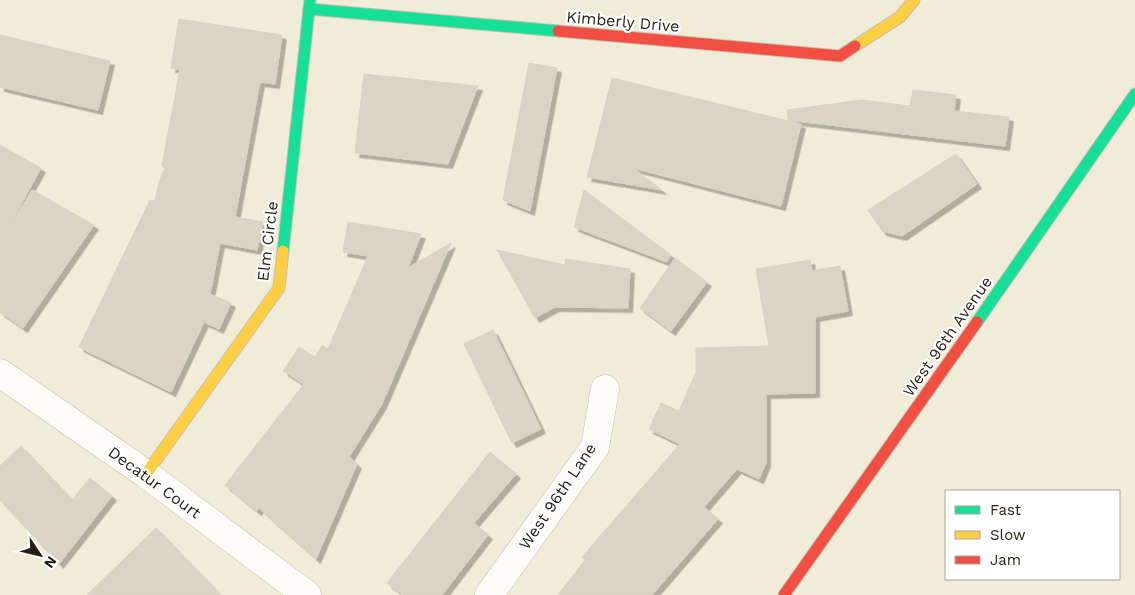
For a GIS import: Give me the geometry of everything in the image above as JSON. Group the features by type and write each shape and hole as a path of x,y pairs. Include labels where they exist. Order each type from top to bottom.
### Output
{"street":[{"name":"Kimberly Drive","path":"310,4 840,56 900,17 914,0"},
{"name":"Elm Circle","path":"146,474 279,288 310,4"},
{"name":"West 96th Avenue","path":"784,595 1087,166 1135,94"},
{"name":"Decatur Court","path":"0,373 146,474 307,595"},
{"name":"West 96th Lane","path":"489,595 595,447 605,389"}],"building":[{"path":"179,19 282,35 275,84 260,82 235,217 263,222 257,250 220,243 210,294 231,303 219,329 204,322 171,392 79,347 150,200 155,201 159,182 165,168 162,166 180,69 171,68"},
{"path":"0,35 110,61 98,110 0,87"},
{"path":"529,63 557,68 530,211 503,200"},
{"path":"364,74 478,86 448,164 355,153"},
{"path":"612,78 801,124 781,206 633,168 662,190 587,177"},
{"path":"913,90 956,95 954,111 1009,117 1005,146 788,120 787,110 862,100 910,106"},
{"path":"0,145 41,168 0,242"},
{"path":"956,154 977,184 902,236 882,231 868,210"},
{"path":"32,190 94,225 23,328 0,312 0,242"},
{"path":"584,190 671,255 667,262 574,227"},
{"path":"348,222 421,234 408,268 451,243 382,404 349,457 357,464 316,559 259,508 257,511 225,485 304,384 283,371 299,347 315,357 322,345 328,349 368,256 343,252"},
{"path":"497,250 565,265 566,259 630,269 628,308 555,307 535,318"},
{"path":"675,258 707,282 671,331 640,308"},
{"path":"810,260 812,271 840,266 848,311 815,317 815,393 766,394 766,463 759,479 737,469 704,507 718,519 652,595 558,595 585,560 582,557 680,444 649,429 661,403 679,411 696,372 696,348 769,346 756,269"},
{"path":"493,330 541,429 512,443 464,344"},
{"path":"21,446 72,500 90,478 112,496 59,564 0,500 0,466"},
{"path":"490,452 516,474 474,523 488,535 442,595 403,595 387,583"},
{"path":"156,528 221,595 87,595"}],"traffic: fast":[{"path":"283,251 310,0"},
{"path":"309,9 558,31"},
{"path":"977,322 1135,94"}],"traffic: slow":[{"path":"855,46 900,17 914,0"},
{"path":"146,474 279,288 283,251"}],"traffic: jam":[{"path":"558,31 840,56 855,46"},
{"path":"784,595 977,322"}]}
